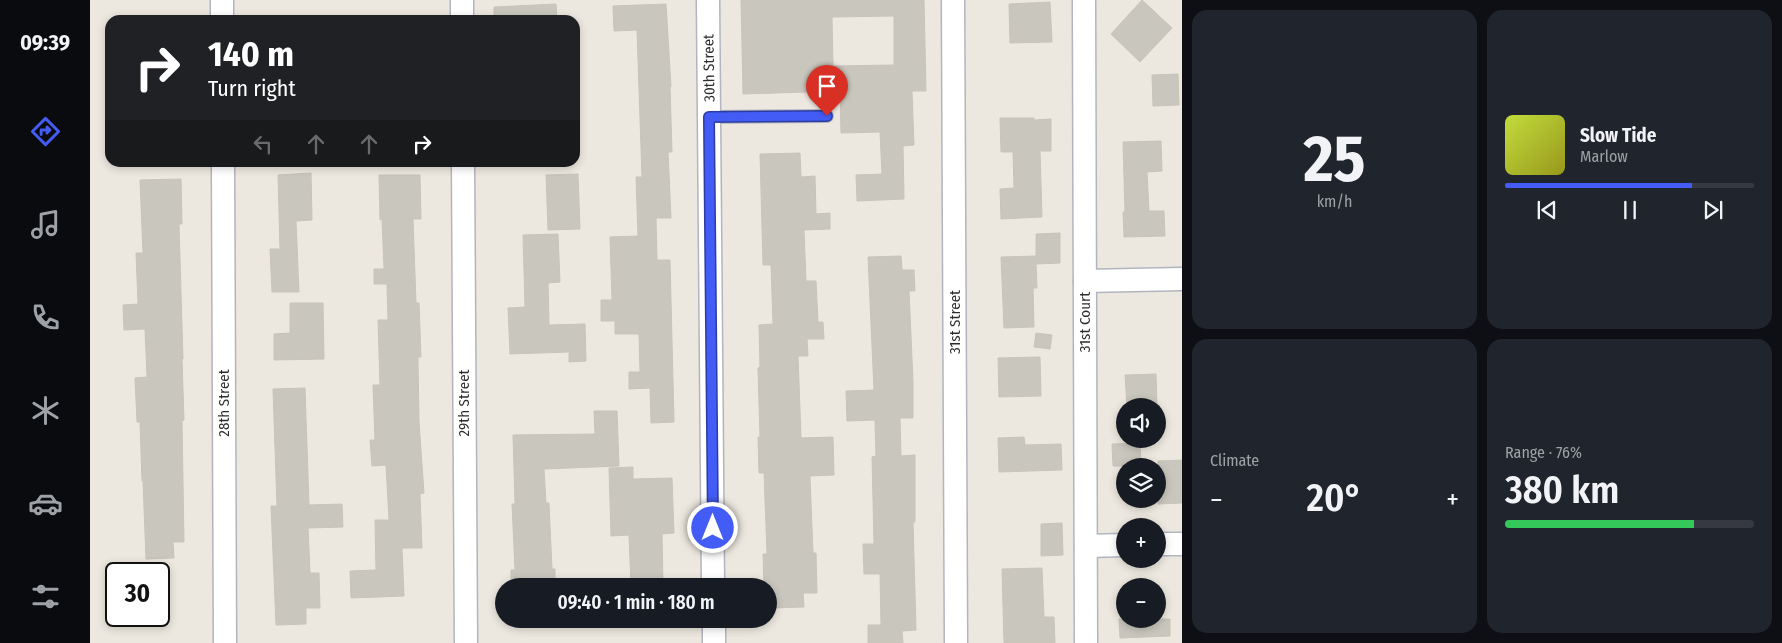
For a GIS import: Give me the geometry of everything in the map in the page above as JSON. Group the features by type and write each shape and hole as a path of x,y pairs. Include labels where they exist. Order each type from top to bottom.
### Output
{"street":[{"path":"222,0 222,15"},
{"path":"462,0 462,15"},
{"name":"30th Street","path":"708,0 713,578"},
{"name":"31st Street","path":"953,0 956,643"},
{"name":"31st Court","path":"1084,0 1086,643"},
{"name":"28th Street","path":"223,167 225,643"},
{"name":"29th Street","path":"463,167 466,643"},
{"path":"1085,281 1182,280"},
{"path":"1166,544 1182,544"},
{"path":"1086,546 1116,545"},
{"path":"714,628 714,643"}],"lane":[{"path":"709,117 827,116"}],"building":[{"path":"741,0 924,0 926,91 912,91 914,145 903,146 904,199 857,201 856,175 882,174 880,132 841,133 840,91 743,94","holes":["894,16 894,65 833,66 832,17"]},
{"path":"1142,0 1172,28 1140,62 1111,34"},
{"path":"1050,2 1052,42 1010,43 1009,4"},
{"path":"556,4 557,15 494,15 494,7"},
{"path":"666,4 671,87 672,152 668,152 671,218 656,218 657,260 670,260 674,422 651,423 650,388 629,389 629,372 640,372 639,334 615,334 615,321 601,321 601,300 612,300 610,237 638,236 636,177 642,177 637,30 614,31 613,6"},
{"path":"1178,74 1179,105 1153,106 1152,75"},
{"path":"1000,118 1051,119 1051,151 1040,151 1042,217 1001,219 1000,189 1014,188 1013,152 1001,152"},
{"path":"1161,141 1162,171 1147,172 1149,211 1164,211 1165,236 1124,237 1123,142"},
{"path":"800,153 801,177 815,176 816,214 830,213 830,229 804,230 806,281 816,281 818,322 823,322 824,339 807,339 808,356 798,356 801,438 833,437 834,475 810,476 813,553 816,553 817,593 803,593 804,607 777,608 777,578 764,578 763,554 767,554 764,473 759,473 759,325 773,324 771,265 763,265 760,154"},
{"path":"311,173 312,220 296,221 299,292 272,292 270,249 280,249 278,175"},
{"path":"578,174 580,229 548,230 546,175"},
{"path":"379,175 420,175 421,219 413,219 416,303 419,303 421,357 418,357 419,422 424,493 420,494 422,548 402,548 404,596 351,598 350,571 376,570 375,520 389,520 386,465 372,466 370,440 375,440 373,385 380,385 378,320 388,320 387,284 374,284 374,269 384,269"},
{"path":"181,179 182,224 179,224 184,420 182,421 184,542 173,542 174,558 146,559 140,422 137,422 135,378 147,377 145,329 124,330 123,305 138,304 136,253 143,253 140,180"},
{"path":"1060,233 1060,263 1036,264 1037,288 1033,288 1034,327 1004,328 1001,257 1036,256 1036,234"},
{"path":"558,234 560,282 548,283 549,325 585,324 586,361 569,362 569,352 510,354 508,308 525,307 523,235"},
{"path":"901,256 902,270 914,270 915,291 909,291 913,418 900,418 901,456 915,455 915,522 913,522 916,630 902,631 903,643 868,643 868,625 881,625 880,574 864,574 863,544 874,544 872,457 876,456 875,420 847,421 846,391 874,390 868,257"},
{"path":"290,303 323,303 324,359 274,360 274,334 290,333"},
{"path":"1036,333 1052,335 1050,349 1034,347"},
{"path":"1040,357 1041,396 999,397 998,358"},
{"path":"1156,374 1157,398 1126,398 1125,375"},
{"path":"305,388 309,505 342,504 343,527 308,528 310,573 319,573 320,608 306,608 306,624 276,625 271,506 277,506 273,389"},
{"path":"594,411 617,411 619,466 544,469 546,503 549,503 552,569 555,569 555,578 511,578 511,570 515,570 512,504 515,504 513,435 595,434"},
{"path":"1024,437 1025,445 1061,444 1062,470 999,472 998,438"},
{"path":"1112,444 1116,444 1116,448 1140,448 1141,458 1116,458 1116,466 1113,466"},
{"path":"1182,460 1182,503 1166,504 1166,461"},
{"path":"633,467 633,479 672,478 674,533 662,534 663,578 631,578 629,535 611,536 609,468"},
{"path":"1062,523 1063,555 1041,556 1041,524"},
{"path":"1042,568 1044,617 1054,617 1055,643 1004,643 1002,569"},
{"path":"1166,619 1170,619 1170,636 1120,638 1119,628 1166,628"}],"route":[{"path":"713,528 709,117 827,116"}]}
